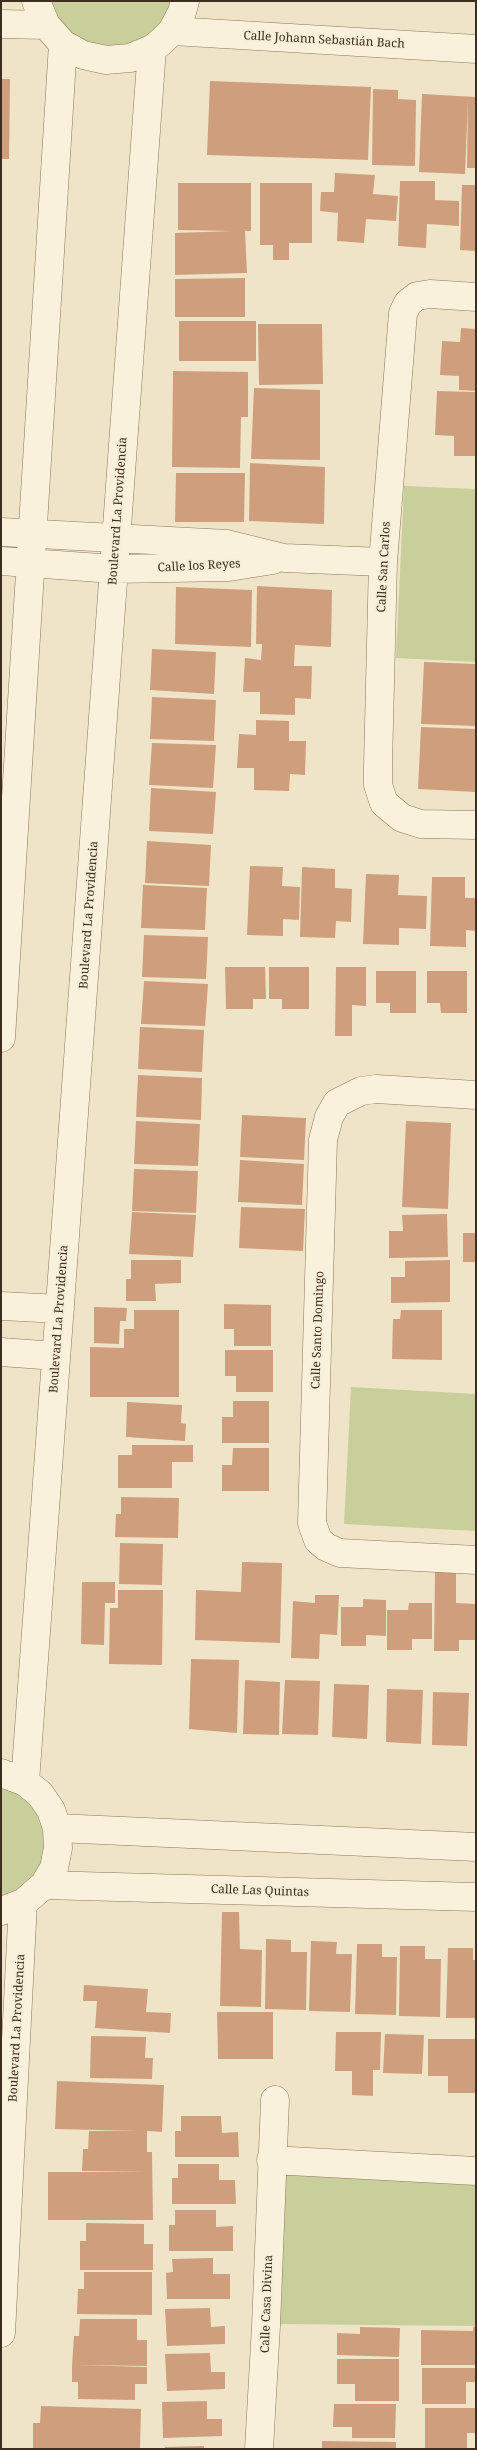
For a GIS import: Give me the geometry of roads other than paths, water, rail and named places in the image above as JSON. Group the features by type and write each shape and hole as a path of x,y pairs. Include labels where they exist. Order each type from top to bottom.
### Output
{"street":[{"path":"1,24 48,24 83,55 106,60 130,58 152,49 172,31 182,12 185,1"},
{"path":"1,1038 33,532 48,24"},
{"name":"Calle Johann Sebastián Bach","path":"172,31 476,49"},
{"name":"Boulevard La Providencia","path":"13,1777 60,1309 152,49"},
{"name":"Calle San Carlos","path":"476,297 430,294 417,296 408,303 403,313 383,562 378,785 384,804 402,818 421,824 476,826"},
{"path":"1,532 33,532"},
{"name":"Calle los Reyes","path":"33,532 226,544 284,558 383,562"},
{"name":"Calle los Reyes","path":"31,564 114,569 229,567 284,558"},
{"path":"1,561 31,564"},
{"name":"Calle Santo Domingo","path":"476,1095 376,1089 361,1091 337,1103 329,1117 323,1140 312,1523 318,1540 326,1547 340,1553 476,1560"},
{"path":"1,1306 60,1309"},
{"path":"1,1352 56,1356"},
{"path":"12,1907 44,1885 54,1868 58,1848 57,1828 51,1810 40,1794 13,1777"},
{"path":"57,1828 476,1847"},
{"name":"Calle Las Quintas","path":"44,1885 476,1897"},
{"name":"Boulevard La Providencia","path":"1,2332 12,1907"},
{"name":"Calle Casa Divina","path":"259,2449 275,2100"},
{"path":"271,2160 476,2171"}]}
